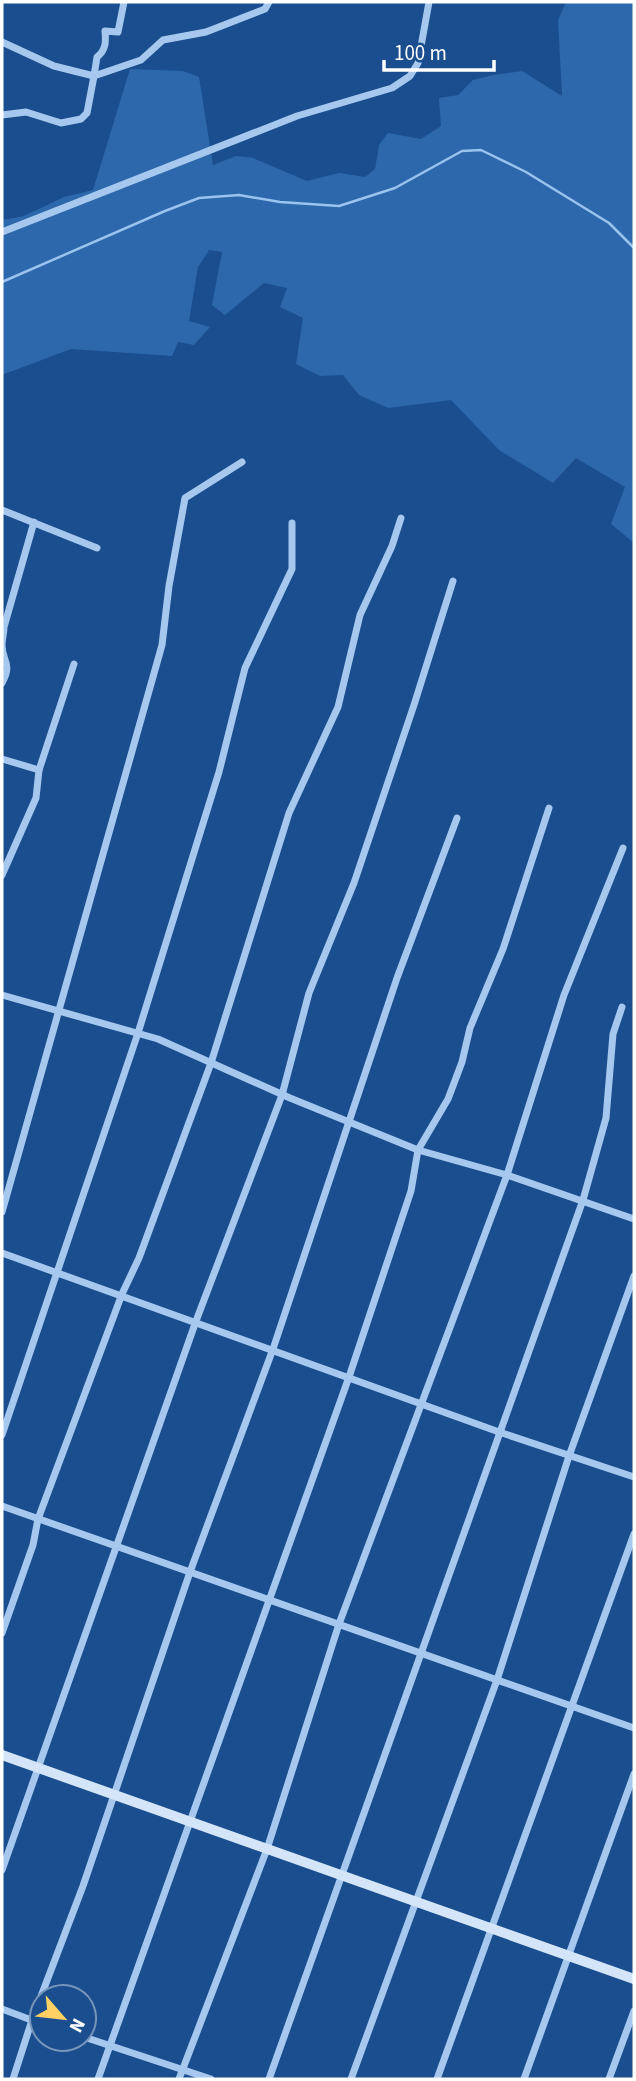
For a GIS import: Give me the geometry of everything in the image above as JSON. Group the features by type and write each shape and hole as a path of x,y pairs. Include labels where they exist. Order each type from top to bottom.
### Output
{"street":[{"path":"2,114 26,112 61,123 80,119 87,113 97,57 103,52 106,43 105,32 118,32 124,2"},
{"path":"2,42 54,66 94,76 141,60 163,40 206,32 265,9 270,2"},
{"path":"2,232 297,116 392,88 410,76 418,63 429,2"},
{"path":"2,1212 162,645 169,586 186,498 242,462"},
{"path":"2,510 97,548"},
{"path":"2,1633 33,1545 38,1519 211,1063 289,813 338,707 360,615 392,546 401,518"},
{"path":"2,683 7,662 2,645 3,627 34,522"},
{"path":"2,1435 138,1033 219,772 245,668 292,569 292,523"},
{"path":"2,1870 196,1321 282,1095 309,993 354,883 453,581"},
{"path":"2,875 36,798 40,770 74,664"},
{"path":"2,759 40,770"},
{"path":"98,2079 349,1377 411,1191 418,1150 448,1099 462,1062 470,1028 503,949 550,808"},
{"path":"46,1983 83,1886 190,1572 273,1349 397,978 457,818"},
{"path":"179,2079 267,1849 339,1624 507,1175 564,995 623,848"},
{"path":"2,995 158,1039 282,1095 418,1150 507,1175 634,1219"},
{"path":"269,2079 583,1200 606,1118 613,1034 622,1007"},
{"path":"2,1253 499,1432 634,1477"},
{"path":"351,2079 497,1680 569,1456 634,1276"},
{"path":"2,1506 634,1728"},
{"path":"437,2079 634,1534"},
{"path":"2,1755 634,1979"},
{"path":"524,2079 634,1774"},
{"path":"2,2009 28,2019"},
{"path":"609,2079 634,2011"},
{"path":"13,2079 28,2032"},
{"path":"98,2042 211,2079"}],"shaded area":[{"path":"566,2 634,2 634,543 611,524 625,487 576,458 553,483 499,450 451,400 388,408 359,395 343,375 320,376 296,364 303,318 280,307 287,288 264,283 225,315 212,305 222,252 209,250 198,267 189,321 210,327 194,345 178,342 172,356 71,349 2,375 2,220 24,216 64,197 93,190 130,69 183,71 199,77 213,165 236,156 253,158 307,181 339,173 365,177 375,169 379,145 388,133 421,139 441,126 439,98 458,95 473,80 522,71 562,96 558,20"}],"waterway":[{"path":"2,282 199,198 239,195 280,202 339,206 395,188 462,151 481,150 526,172 609,223 634,248"}]}
